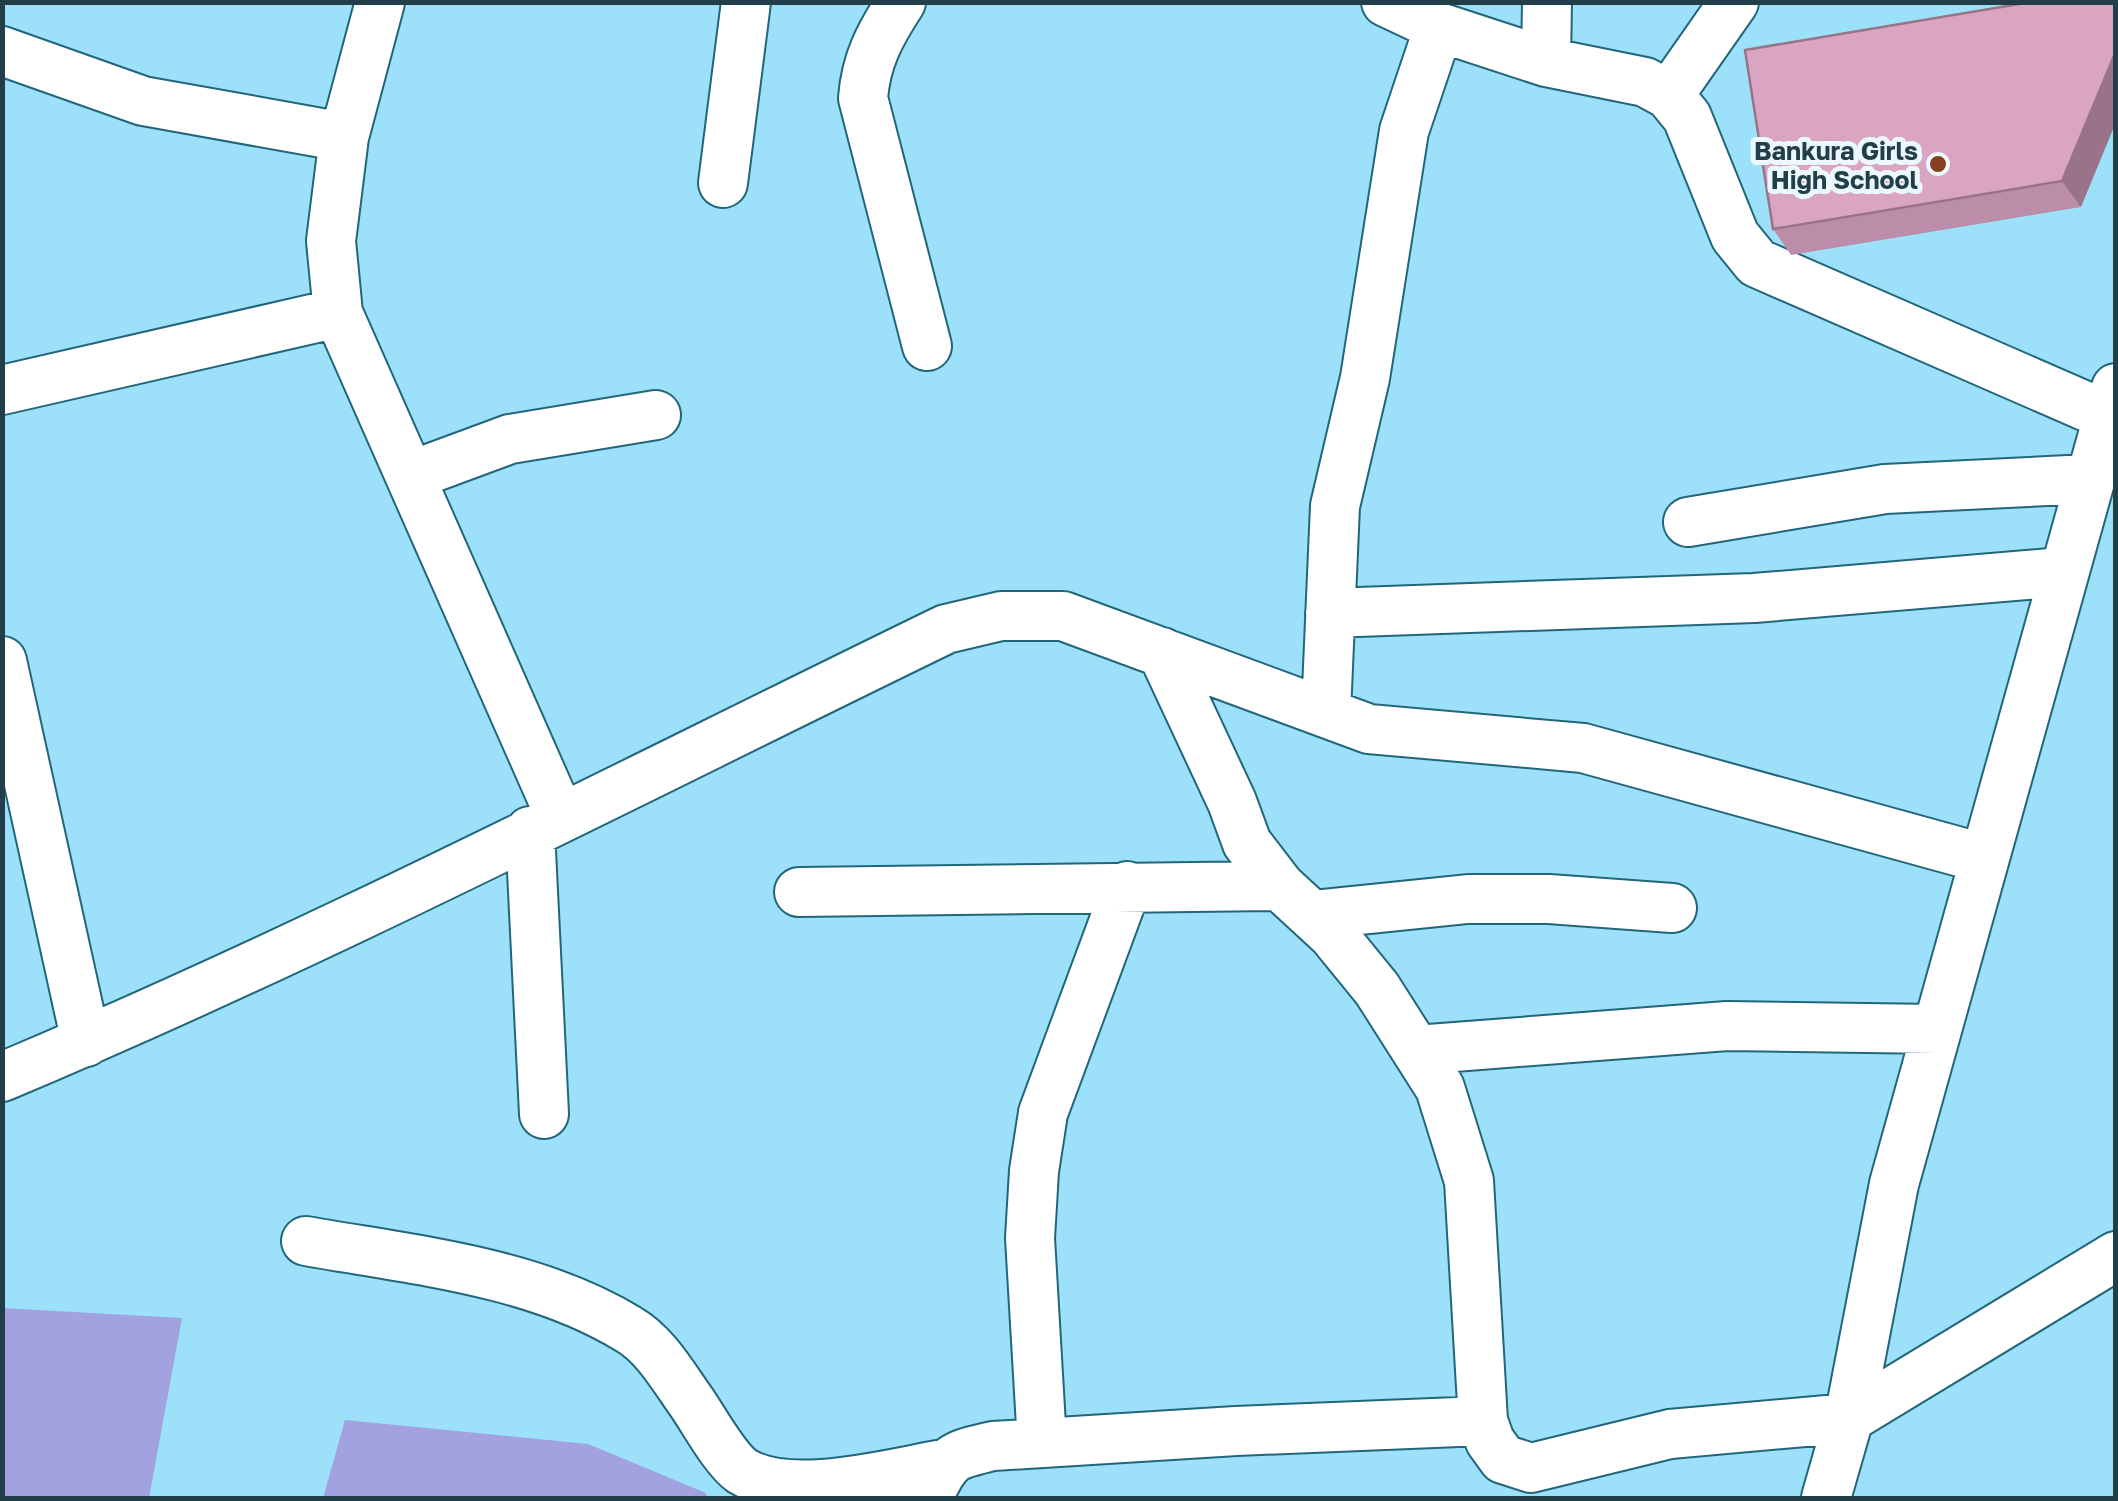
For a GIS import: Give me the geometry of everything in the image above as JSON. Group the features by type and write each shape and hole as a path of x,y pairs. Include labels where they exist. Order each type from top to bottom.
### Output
{"street":[{"path":"380,2 344,137 331,241 338,313 410,476 545,824 544,1114"},
{"path":"723,183 746,2"},
{"path":"901,2 875,42 862,98 927,346"},
{"path":"1386,2 1439,26 1546,62 1645,82 1669,95 1687,117 1735,236 1756,264 2105,436"},
{"path":"1546,62 1547,2"},
{"path":"1669,95 1734,2"},
{"path":"1326,713 1336,506 1366,378 1404,131 1439,26"},
{"path":"2,51 143,101 344,137"},
{"path":"2,390 338,313"},
{"path":"410,476 510,439 656,415"},
{"path":"1688,522 1885,489 2105,436"},
{"path":"1826,1498 1849,1418 1894,1184 2062,572 2105,436"},
{"path":"1330,613 1754,598 2062,572"},
{"path":"2,1077 86,1042 946,629 1001,616 1063,616 1369,730 1583,748 1982,858"},
{"path":"1162,652 1232,802 1247,844 1333,935 1376,988 1440,1088 1469,1181 1483,1421 1490,1441 1503,1459 1531,1468 1670,1434 1849,1418 2116,1256"},
{"path":"2,661 86,1042"},
{"path":"1042,1442 1030,1238 1042,1114 1127,886"},
{"path":"799,892 1127,886 1296,900 1549,898 1672,908"},
{"path":"1416,1050 1727,1026 1936,1029"},
{"path":"306,1241 474,1271 588,1306 633,1332 661,1359 738,1469 762,1482 938,1481 962,1453 993,1446 1483,1421"}],"water":[{"path":"2,1308 182,1318 149,1498 3,1498"},
{"path":"345,1420 588,1444 706,1493 707,1498 323,1498"}],"building":[{"name":"Bankura Girls High School","path":"2031,2 2116,2 2116,51 2062,181 1773,229 1745,50"}],"place":[{"name":"Bankura Girls High School","path":"1938,164"}]}
